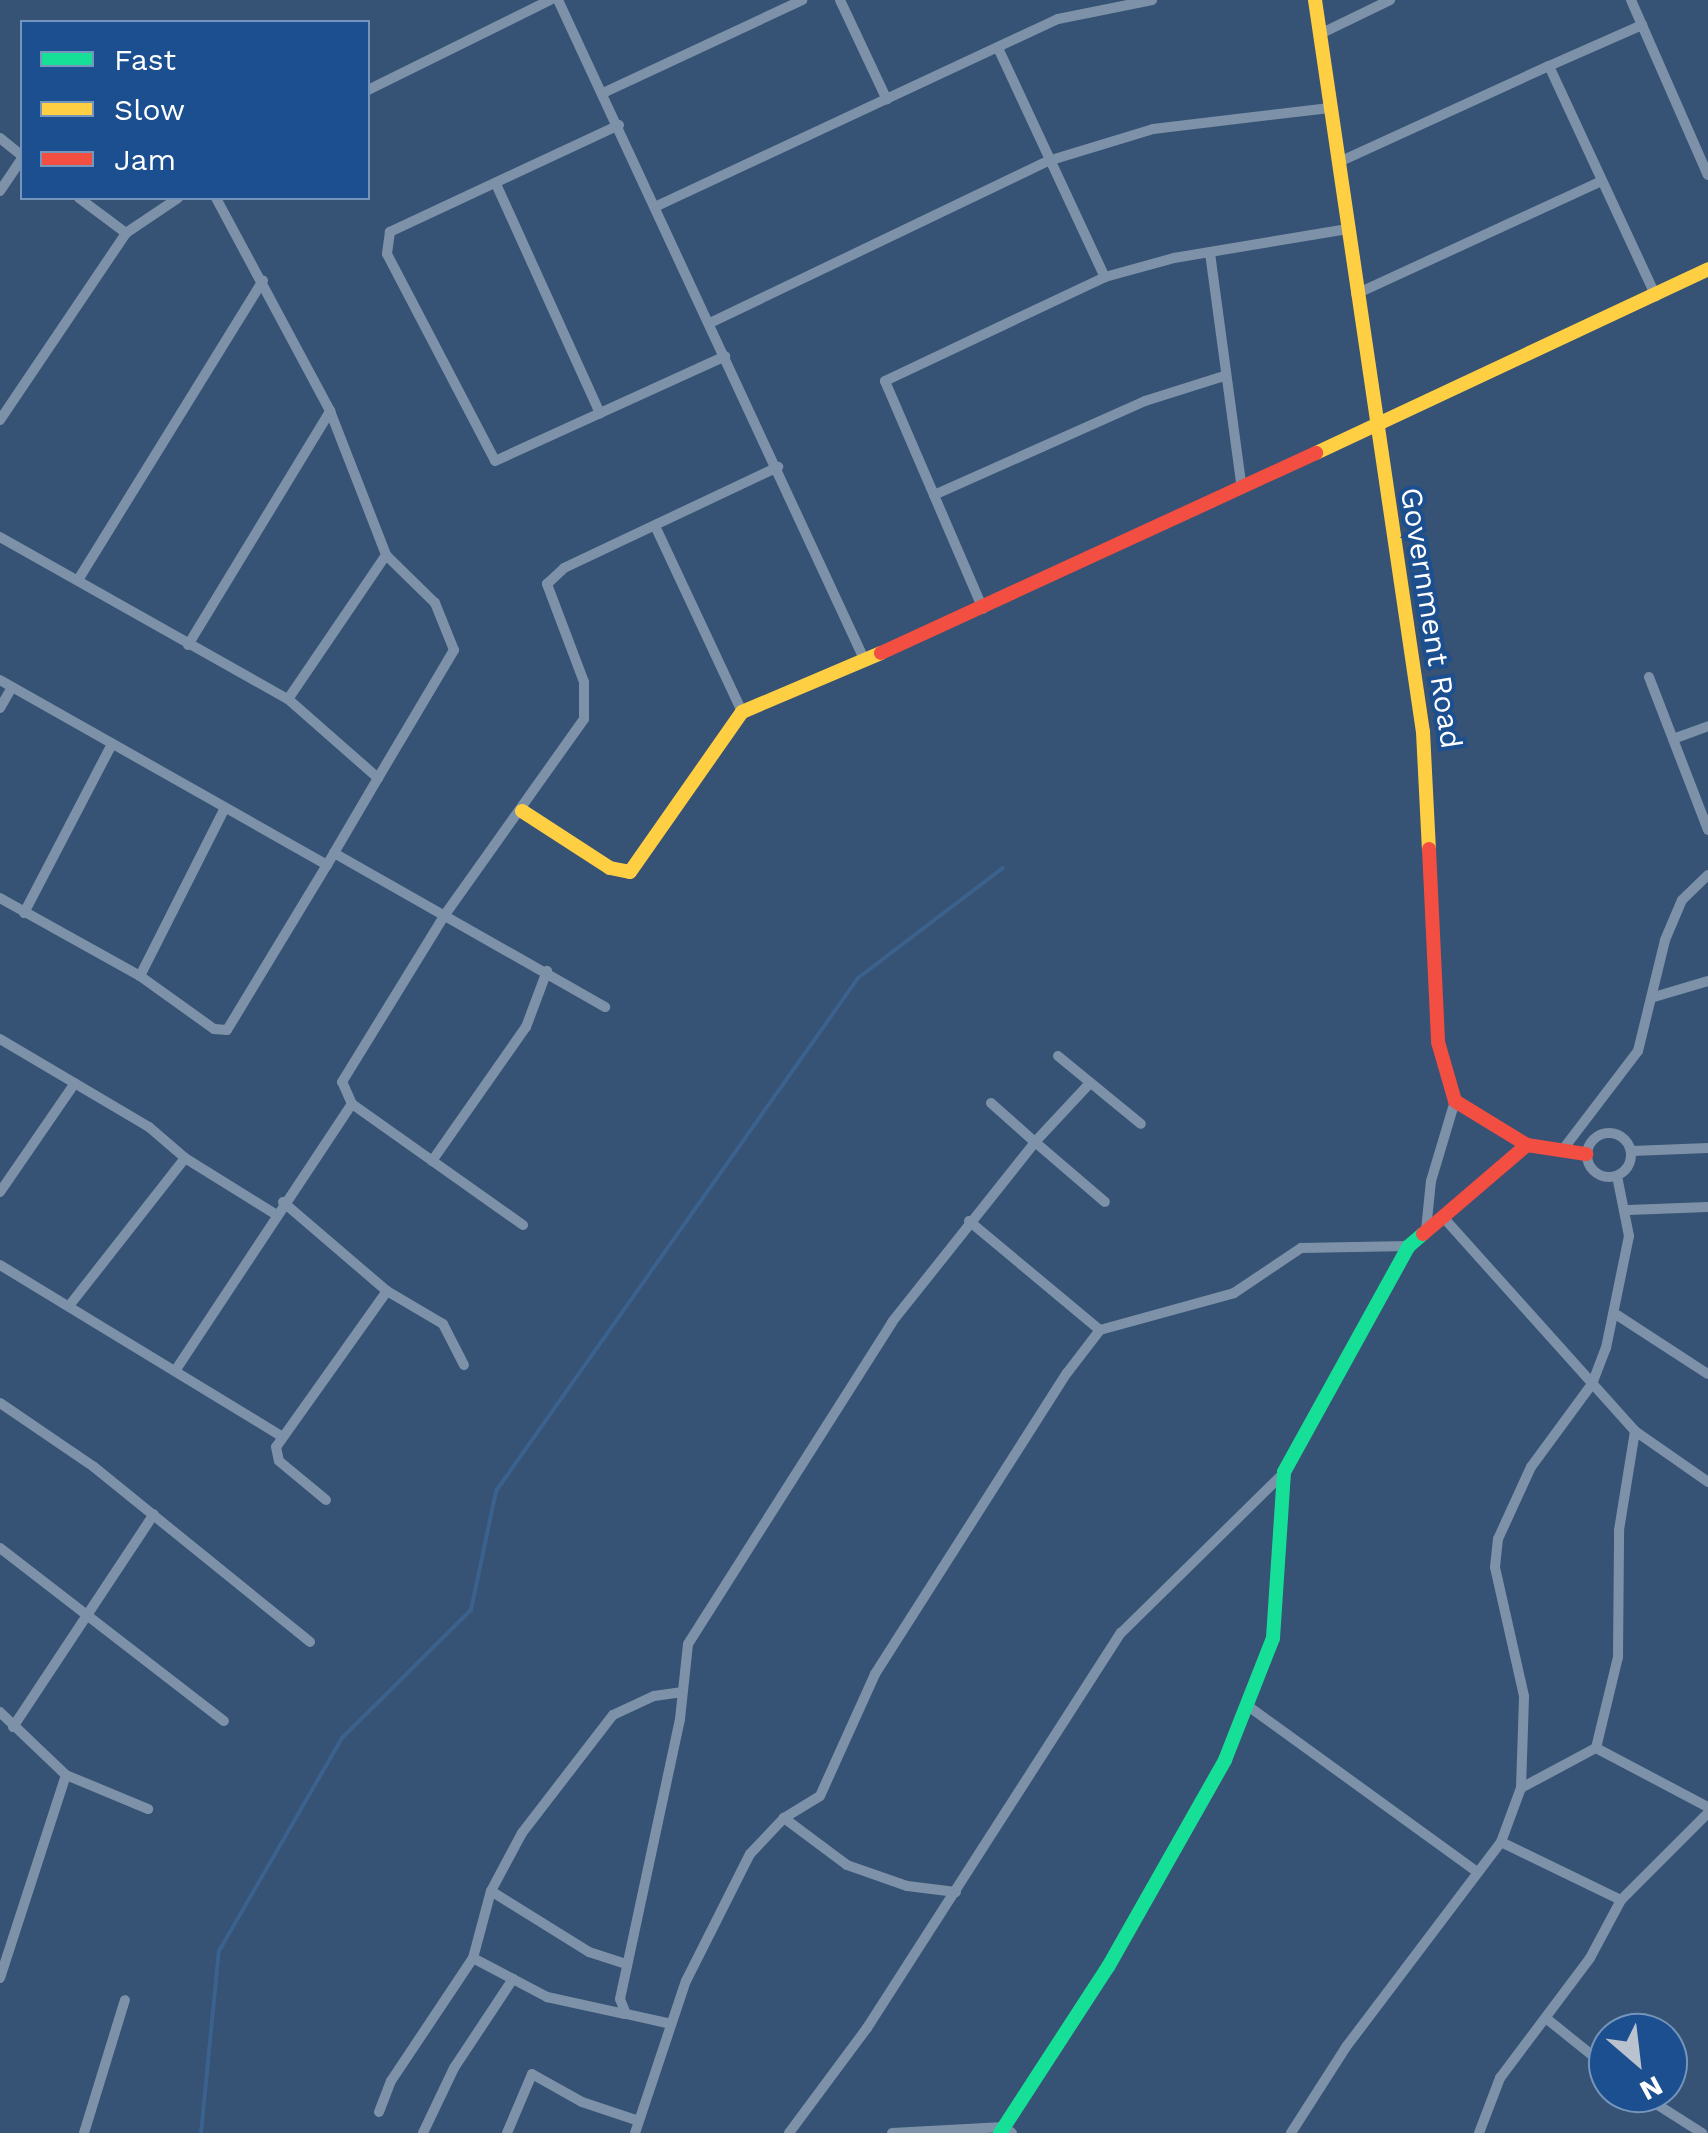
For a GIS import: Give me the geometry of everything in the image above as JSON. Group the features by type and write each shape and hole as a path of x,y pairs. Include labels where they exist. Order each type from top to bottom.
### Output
{"street":[{"path":"370,89 550,0"},
{"path":"558,0 658,205 864,658"},
{"path":"604,93 802,0"},
{"path":"840,0 887,100"},
{"path":"658,205 1058,19 1152,0"},
{"name":"Government Road","path":"1314,0 1422,732 1434,1009 1455,1101"},
{"path":"1320,34 1390,0"},
{"path":"1630,0 1708,175"},
{"path":"1339,162 1642,25"},
{"path":"998,48 1105,277"},
{"path":"1549,66 1656,296"},
{"path":"712,322 1048,161 1153,128 1330,108"},
{"path":"618,125 390,232 386,254 488,456 504,458 725,356"},
{"path":"0,138 20,155"},
{"path":"0,191 20,160"},
{"path":"1356,294 1600,182"},
{"path":"496,184 600,413"},
{"path":"82,200 126,233"},
{"path":"0,420 126,233 175,200"},
{"path":"0,898 140,976 214,1029 227,1030 454,650 435,603 386,556 330,410 217,200"},
{"path":"983,609 885,382 1105,277 1210,253 1348,229"},
{"path":"1210,253 1242,489"},
{"path":"522,811 610,868 630,872 742,712 983,609 1708,269"},
{"path":"78,580 263,281"},
{"path":"934,495 1145,400 1224,376"},
{"path":"188,645 330,410"},
{"path":"523,1225 352,1104 342,1082 444,916 579,730 586,707 584,682 547,584 564,568 656,528 778,467"},
{"path":"656,528 742,712"},
{"path":"0,537 288,699 378,778"},
{"path":"288,699 386,556"},
{"path":"1649,677 1708,830"},
{"path":"0,680 327,866"},
{"path":"0,708 12,687"},
{"path":"1673,740 1708,726"},
{"path":"24,912 112,744"},
{"path":"140,976 224,810"},
{"path":"334,853 606,1007"},
{"path":"1564,1148 1638,1051 1665,940 1682,900 1708,875"},
{"path":"432,1161 526,1027 547,971"},
{"path":"1654,997 1708,981"},
{"path":"0,1039 150,1127 185,1158 276,1215"},
{"path":"1058,1056 1141,1124"},
{"path":"0,1192 75,1083"},
{"path":"626,2014 620,1999 681,1692 683,1656 830,1414 969,1222 1090,1083"},
{"path":"1426,1230 1431,1181 1455,1101 1487,1127 1527,1145 1586,1154 1596,1173 1616,1176 1629,1166 1632,1151 1623,1137 1608,1132 1593,1139 1586,1154"},
{"path":"178,1368 352,1104"},
{"path":"991,1104 1105,1202"},
{"path":"789,2133 956,1892 1121,1633 1284,1472 1410,1246 1527,1145"},
{"path":"1632,1151 1708,1148"},
{"path":"68,1306 185,1158"},
{"path":"1291,2133 1346,2047 1501,1842 1521,1788 1524,1696 1496,1567 1498,1539 1531,1467 1592,1384 1616,1315 1628,1210 1616,1176"},
{"path":"284,1202 387,1291 444,1324 464,1364"},
{"path":"1628,1210 1708,1207"},
{"path":"1442,1217 1635,1431 1708,1482"},
{"path":"969,1222 1100,1330"},
{"path":"507,2133 532,2074 637,2127 666,2024 750,1854 784,1818 820,1796 874,1674 1100,1330 1234,1293 1301,1248 1410,1246"},
{"path":"0,1265 178,1368 281,1436"},
{"path":"326,1500 276,1458 281,1436 387,1291"},
{"path":"1616,1315 1708,1374"},
{"path":"0,1404 154,1514 310,1642"},
{"path":"1521,1788 1596,1748 1618,1657 1619,1530 1635,1431"},
{"path":"892,2133 1006,2131 1177,1850 1248,1706 1279,1606 1284,1472"},
{"path":"13,1727 154,1514"},
{"path":"0,1548 224,1721"},
{"path":"379,2112 391,2081 473,1958 491,1891 522,1833 614,1715 654,1696 681,1692"},
{"path":"1248,1706 1477,1872"},
{"path":"0,1712 66,1774 148,1808"},
{"path":"1479,2133 1500,2078 1547,2018 1621,1900 1708,1810 1596,1748"},
{"path":"1,1971 66,1774"},
{"path":"784,1818 873,1876 956,1892"},
{"path":"1501,1842 1621,1900"},
{"path":"491,1891 589,1952 626,1964"},
{"path":"473,1958 547,1997 666,2024"},
{"path":"423,2133 454,2068 513,1979"},
{"path":"84,2133 125,2000"},
{"path":"1547,2018 1588,2052"},
{"path":"1670,2113 1702,2133"}],"waterway":[{"path":"201,2133 219,1951 342,1738 471,1610 496,1491 858,978 1003,868"}],"traffic: fast":[{"path":"1000,2133 1108,1967 1225,1760 1273,1638 1284,1472 1409,1246 1423,1234"}],"traffic: slow":[{"path":"1315,0 1423,732 1429,849"},
{"path":"1316,453 1708,269"},
{"path":"522,811 610,868 630,872 742,712 881,653"}],"traffic: jam":[{"path":"881,653 1316,453"},
{"path":"1429,849 1438,1042 1455,1101 1527,1145 1586,1154"},
{"path":"1423,1234 1527,1145"}]}
